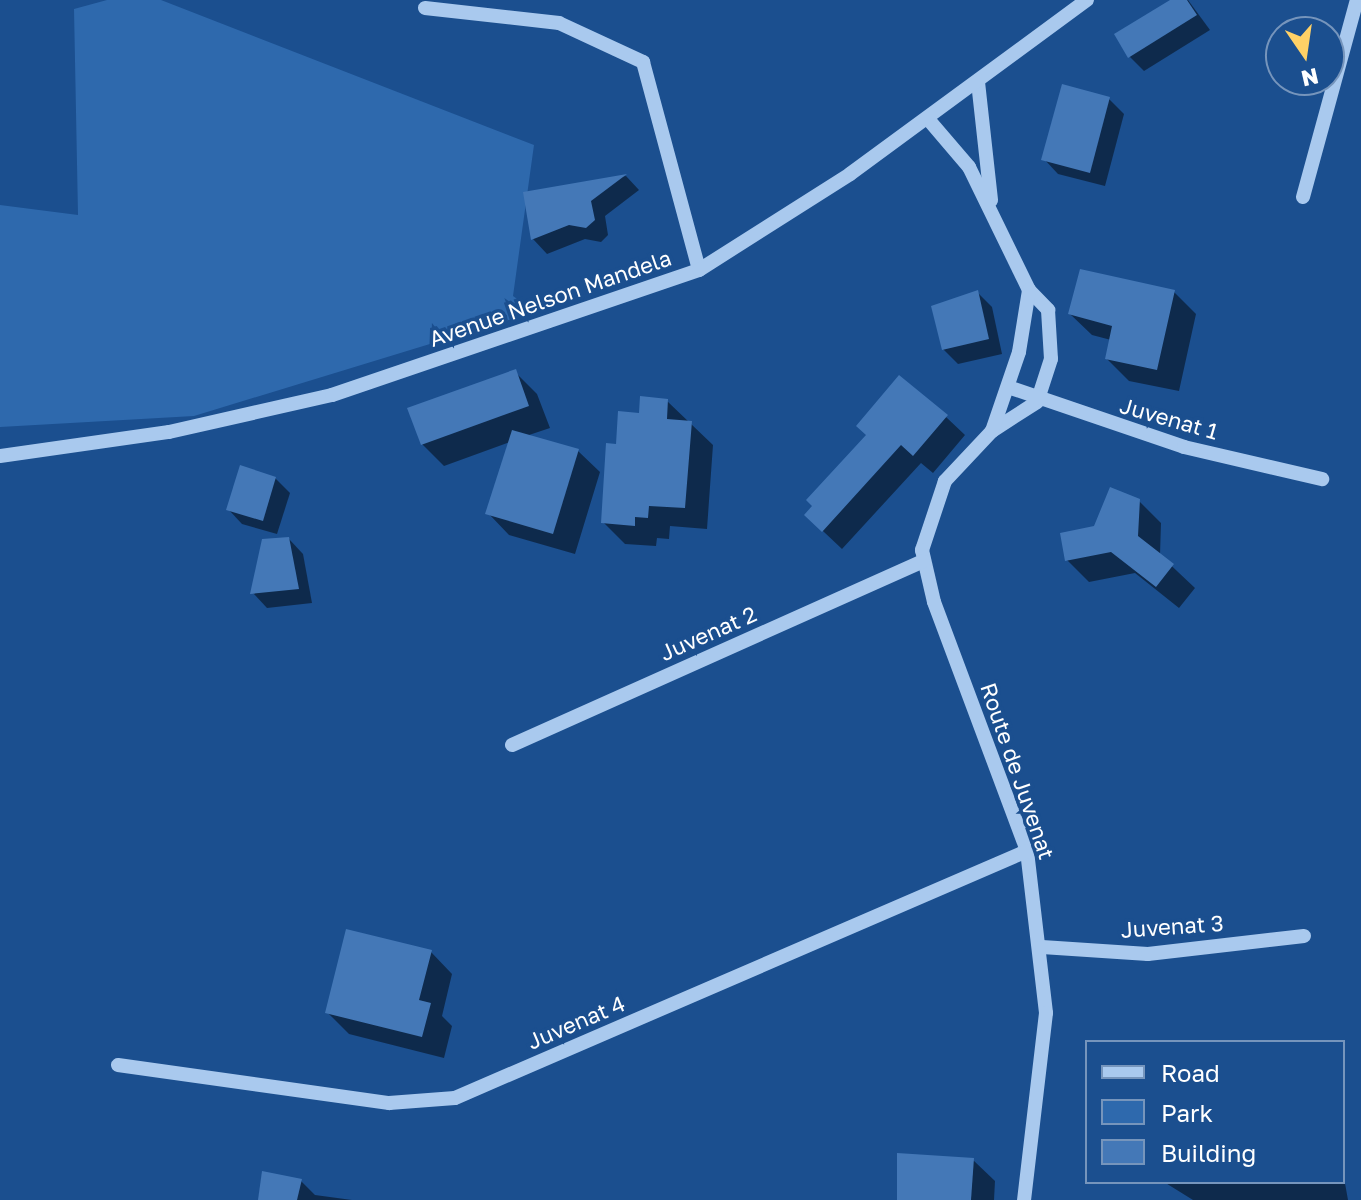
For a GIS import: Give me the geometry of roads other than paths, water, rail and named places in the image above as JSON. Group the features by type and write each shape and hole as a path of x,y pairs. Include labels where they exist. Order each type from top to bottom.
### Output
{"street":[{"name":"Avenue Nelson Mandela","path":"0,456 169,432 332,395 699,270 928,119 1087,0"},
{"path":"1303,197 1357,0"},
{"path":"425,8 559,23 643,62 699,270"},
{"path":"978,82 992,208"},
{"path":"928,119 969,167 992,208 1029,290 1048,310 1051,359 1037,402"},
{"name":"Route de Juvenat","path":"992,431 1008,387 1029,290"},
{"name":"Juvenat 1","path":"1008,387 1037,402 1322,479"},
{"name":"Route de Juvenat","path":"1024,1200 1046,1013 1042,947 1027,851 923,561 928,518 945,481 992,431 1037,402"},
{"name":"Juvenat 2","path":"512,745 923,561"},
{"name":"Juvenat 4","path":"118,1065 389,1103 455,1098 1027,851"},
{"name":"Juvenat 3","path":"1042,947 1148,954 1304,936"}]}
